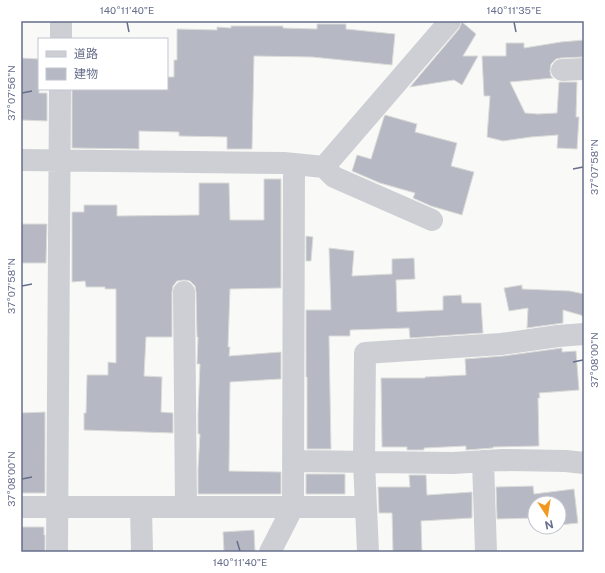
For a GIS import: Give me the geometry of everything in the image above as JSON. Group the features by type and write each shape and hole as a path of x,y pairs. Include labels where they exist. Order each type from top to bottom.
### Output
{"street":[{"path":"61,21 61,38"},
{"path":"324,166 450,21"},
{"path":"562,70 584,69"},
{"path":"57,552 60,90"},
{"path":"21,160 294,164 324,166 334,177 432,220"},
{"path":"270,552 293,507 294,164"},
{"path":"184,292 186,507"},
{"path":"368,552 364,462 365,354 501,344 584,334"},
{"path":"294,461 453,463 502,460 566,461 584,463"},
{"path":"483,461 486,552"},
{"path":"21,507 366,507"},
{"path":"141,507 142,552"}],"building":[{"path":"462,22 476,34 463,56 478,56 462,85 454,80 410,87 459,29"},
{"path":"317,24 346,24 346,29 395,34 392,65 312,57 254,56 252,149 227,149 227,137 179,136 179,132 139,131 139,149 72,148 72,90 168,90 168,77 174,77 174,60 177,60 177,29 217,30 217,27 231,28 231,26 283,26 283,28 317,29"},
{"path":"584,40 584,57 556,59 551,64 550,71 553,78 510,82 525,113 538,114 557,113 559,82 577,82 576,117 579,117 577,149 557,148 558,135 503,141 487,137 490,96 484,96 482,56 506,56 506,43 524,43 524,48"},
{"path":"21,58 38,59 38,90 39,93 47,93 47,121 21,120"},
{"path":"385,115 417,124 415,132 457,143 451,166 474,172 462,215 431,206 413,198 415,193 380,183 352,171 357,155 371,159"},
{"path":"264,179 281,179 281,288 230,289 228,347 230,347 229,356 281,352 281,379 230,382 229,471 281,472 281,494 198,494 200,434 198,434 198,413 200,364 197,364 198,337 195,286 190,281 184,280 177,281 173,286 172,337 146,337 144,376 162,377 161,412 173,413 173,433 84,430 87,375 108,375 108,362 116,363 116,289 105,289 105,287 86,287 85,281 72,282 72,212 84,212 84,205 117,205 117,216 199,215 199,183 229,183 230,220 264,220"},
{"path":"21,224 47,224 46,263 21,263"},
{"path":"306,236 313,237 311,261 306,261"},
{"path":"329,248 354,251 352,276 392,274 392,259 414,258 415,279 396,280 397,312 443,310 443,296 461,295 462,303 481,303 483,333 410,338 409,328 350,330 350,336 329,336 331,449 307,449 306,310 331,310"},
{"path":"522,285 522,289 570,291 584,294 584,316 563,310 563,323 527,328 528,308 509,311 504,288"},
{"path":"562,348 562,352 576,351 579,390 539,393 539,446 493,447 466,450 466,446 424,448 424,450 407,450 407,447 382,447 381,378 425,378 466,375 465,359 503,356"},
{"path":"45,412 45,493 21,493 21,413"},
{"path":"306,474 345,474 345,494 306,494"},
{"path":"409,475 426,475 427,495 472,492 472,518 421,521 422,552 393,552 392,513 379,513 378,487 410,487"},
{"path":"533,486 534,494 574,489 578,523 567,524 567,495 527,495 527,518 497,519 496,487"},
{"path":"21,527 44,527 45,552 21,552"},
{"path":"254,530 255,551 224,552 223,532"}]}
